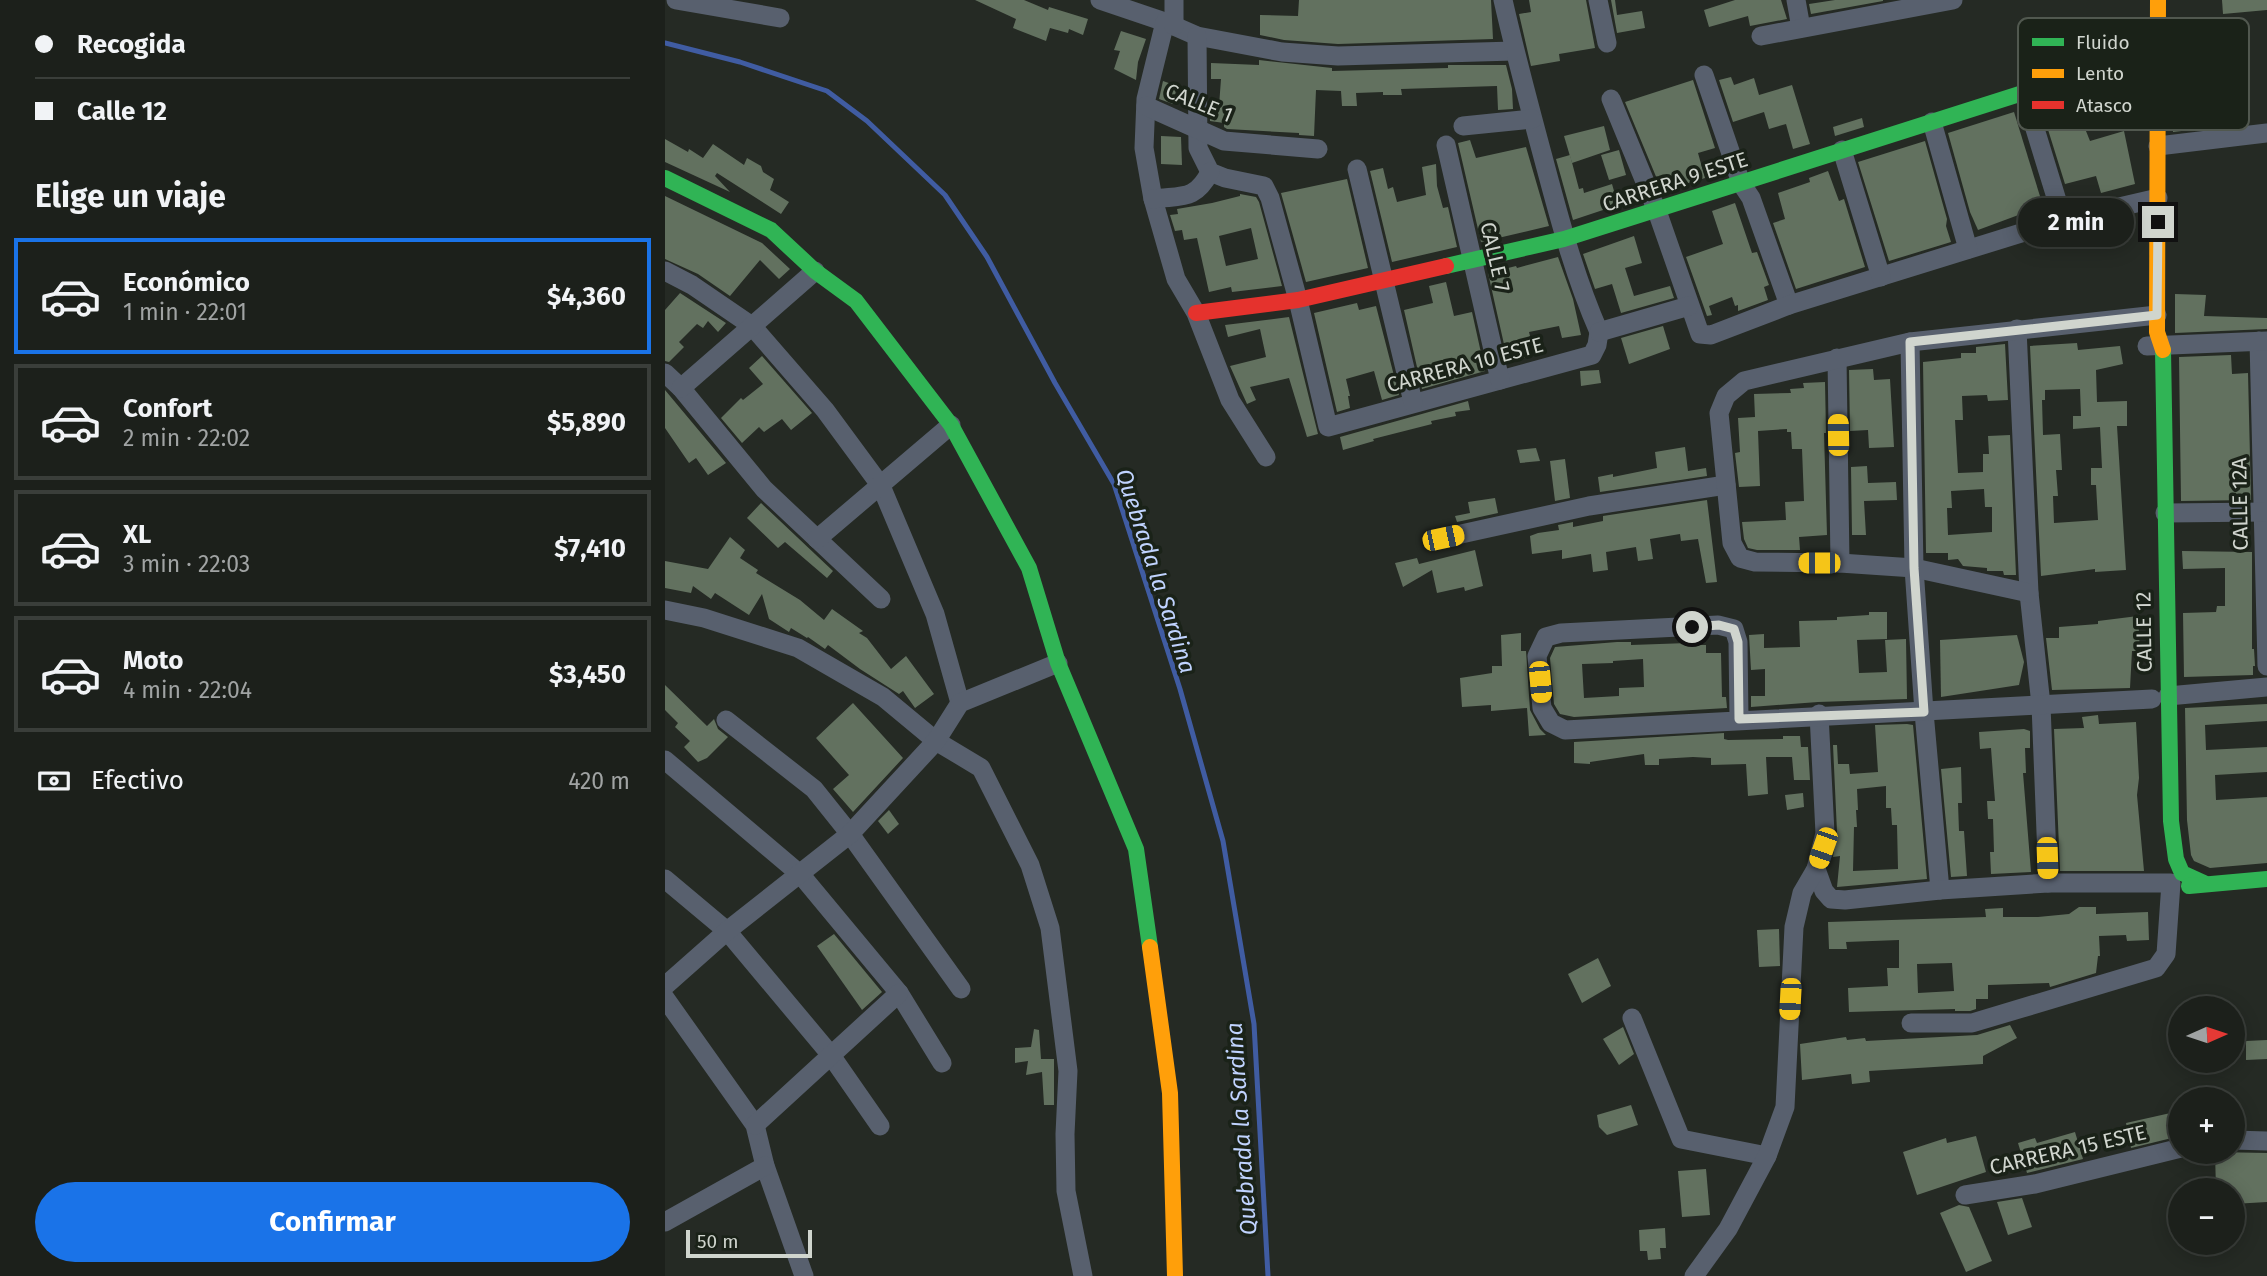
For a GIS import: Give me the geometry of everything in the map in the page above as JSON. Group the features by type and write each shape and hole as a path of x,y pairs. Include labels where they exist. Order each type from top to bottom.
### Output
{"street":[{"path":"676,0 780,18"},
{"path":"1100,0 1197,36 1282,52 1338,57 1514,51"},
{"path":"1174,0 1146,106 1145,148 1153,199 1176,279 1196,313 1230,400 1266,457"},
{"path":"1503,0 1564,239 1580,288 1599,332 1689,306"},
{"path":"1598,0 1607,43"},
{"path":"1796,0 1801,28"},
{"path":"1761,36 1953,0"},
{"name":"CALLE 12","path":"2158,0 2158,18"},
{"path":"1197,36 1198,148 1210,172 1264,186 1270,198 1298,300"},
{"path":"1704,75 1741,183 1751,198 1789,305"},
{"name":"CARRERA 9 ESTE","path":"1196,313 1298,300 1564,239 2018,95"},
{"path":"1611,99 1657,211 1700,334 1711,335 1789,305 2063,220 2158,198"},
{"name":"CALLE 1","path":"1146,106 1224,141 1318,149"},
{"path":"1463,125 1532,117"},
{"path":"1932,122 1968,249"},
{"path":"2035,130 2063,220"},
{"name":"CALLE 12","path":"1911,1023 1972,1023 2156,968 2166,954 2171,883 2162,870 2159,845 2157,694 2165,513 2156,334 2158,130"},
{"path":"2158,146 2267,132"},
{"name":"CALLE 7","path":"1446,145 1500,380"},
{"path":"1842,150 1881,277"},
{"path":"1357,169 1413,402"},
{"path":"1153,199 1195,194 1203,186 1210,172"},
{"path":"665,178 771,230 815,271 856,301 951,425 1029,568 1058,663 1136,849 1170,1093 1175,1276"},
{"path":"665,271 692,285 752,326 825,410 881,486 935,614 960,704"},
{"path":"681,388 815,271"},
{"name":"CARRERA 10 ESTE","path":"1298,300 1328,427 1592,355 1599,332"},
{"path":"2017,329 2029,593 2041,705 2048,883"},
{"path":"2029,593 1914,568 1840,563 1755,562 1741,558 1732,543 1719,412 1726,396 1744,381 1837,358 1910,342 2017,329 2263,341"},
{"name":"CALLE 12","path":"2147,372 2156,334"},
{"name":"CALLE 12A","path":"2263,341 2267,666"},
{"path":"1910,342 1914,568 1940,890"},
{"path":"1837,358 1840,563"},
{"path":"665,373 681,388 764,489 881,599"},
{"path":"817,539 951,425"},
{"path":"1443,538 1589,506 1726,485"},
{"path":"2165,513 2265,512"},
{"path":"665,610 704,618 798,648 883,697 936,741 981,768 1030,865 1050,928 1068,1071 1066,1191 1083,1276"},
{"path":"1739,719 1738,642 1734,629 1719,625 1560,633 1546,638 1537,656 1542,708 1551,723 1565,730 1819,714 1924,712 2041,705 2267,687"},
{"path":"665,986 727,931 850,834 936,741 960,704 1058,663"},
{"name":"CALLE 12","path":"2157,694 2176,859 2182,873 2204,883"},
{"path":"1695,1276 1728,1229 1767,1156 1785,1107 1794,927 1802,893 1816,869 1825,833 1819,714"},
{"path":"726,720 814,789 850,834 961,989"},
{"path":"665,760 801,875 899,993 942,1063"},
{"path":"1816,869 1824,891 1831,899 1845,900 2048,883 2171,883 2193,886 2267,879"},
{"path":"665,879 727,931 830,1054 880,1126"},
{"path":"755,1125 899,993"},
{"path":"665,998 755,1125 765,1166 804,1276"},
{"path":"1632,1018 1681,1139 1767,1156"},
{"path":"2245,1140 2267,1141"},
{"name":"CARRERA 15 ESTE","path":"1965,1195 2035,1184 2168,1151"},
{"path":"665,1222 765,1166"}],"building":[{"path":"975,0 1024,0 1048,10 1049,7 1088,19 1083,35 1069,29 1068,33 1050,28 1046,41 1013,28 1016,19"},
{"path":"1299,0 1491,0 1493,39 1338,44 1284,40 1260,35 1260,15 1298,16"},
{"path":"1529,0 1586,0 1595,48 1559,54 1560,61 1531,66 1519,14 1531,12"},
{"path":"1611,0 1615,0 1617,15 1642,11 1645,28 1617,33"},
{"path":"1735,0 1781,0 1787,19 1750,26 1748,16 1709,27 1704,10"},
{"path":"1835,0 1883,1 1811,14 1809,4"},
{"path":"2222,0 2267,0 2267,10 2223,14"},
{"path":"1121,31 1146,39 1138,62 1136,80 1114,69 1120,51 1114,50"},
{"path":"1259,60 1332,68 1332,71 1506,65 1512,89 1513,109 1498,110 1497,86 1401,89 1402,95 1383,95 1383,92 1356,93 1357,106 1342,106 1341,91 1316,90 1314,136 1227,129 1224,123 1210,121 1210,105 1219,106 1221,79 1211,79 1211,63 1259,65"},
{"path":"1731,77 1734,85 1754,78 1759,95 1792,85 1810,144 1793,149 1786,124 1769,129 1764,112 1733,122 1719,80"},
{"path":"1693,80 1715,148 1698,153 1705,178 1662,191 1625,102"},
{"path":"1163,81 1177,86 1173,104 1159,99"},
{"path":"2014,112 2043,206 1978,230 1970,212 1948,133"},
{"path":"1862,118 1864,127 1835,136 1833,127"},
{"path":"1604,126 1610,150 1572,163 1564,136"},
{"path":"2048,130 2086,130 2090,141 2124,131 2135,184 2101,193 2096,176 2065,184"},
{"path":"1161,136 1181,137 1182,165 1161,164"},
{"path":"665,139 703,158 713,144 744,165 747,158 761,166 763,172 774,179 770,190 789,202 781,214 717,173 715,176 730,192 665,162"},
{"path":"1470,140 1476,158 1526,147 1549,226 1481,242 1458,143"},
{"path":"1925,141 1951,242 1889,261 1858,162"},
{"path":"1619,150 1626,175 1609,180 1601,155"},
{"path":"1570,155 1579,189 1583,188 1584,193 1612,184 1618,205 1573,220 1556,159"},
{"path":"1436,164 1437,186 1443,208 1448,207 1457,247 1392,262 1370,171 1383,168 1388,189 1393,187 1397,202 1426,195 1422,167"},
{"path":"1828,171 1839,201 1844,199 1865,267 1796,289 1773,223 1785,219 1778,193 1810,182 1809,178"},
{"path":"1347,179 1368,268 1306,282 1281,193"},
{"path":"665,196 762,243 790,269 779,279 760,260 730,296 698,274 665,259"},
{"path":"1240,196 1256,197 1259,202 1282,286 1232,292 1231,287 1209,292 1197,238 1184,240 1182,230 1175,231 1170,215 1178,214 1177,209","holes":["1251,228 1258,259 1226,266 1219,236"]},
{"path":"1735,203 1752,253 1757,252 1769,285 1764,287 1768,300 1738,311 1738,305 1735,306 1732,297 1709,306 1712,315 1707,316 1686,257 1723,244 1712,211"},
{"path":"1634,236 1642,263 1625,268 1634,296 1670,286 1674,298 1621,313 1612,284 1595,289 1583,254"},
{"path":"1558,257 1573,299 1581,335 1562,338 1559,326 1529,332 1531,340 1525,341 1528,357 1508,362 1488,273"},
{"path":"1446,282 1454,316 1472,312 1485,371 1422,389 1404,310 1433,303 1429,286"},
{"path":"680,293 726,323 718,332 708,321 703,328 697,324 679,342 684,347 669,362 665,361 665,310"},
{"path":"2175,294 2206,295 2204,316 2267,318 2267,329 2175,333"},
{"path":"1357,303 1359,310 1376,306 1399,395 1382,400 1374,371 1346,379 1350,408 1337,412 1314,313"},
{"path":"1289,317 1318,434 1307,437 1289,378 1250,387 1256,400 1247,404 1230,366 1266,357 1260,329 1228,337 1225,325"},
{"path":"1663,326 1670,349 1629,364 1621,338"},
{"path":"2077,343 2078,350 2120,346 2123,364 2096,370 2097,402 2127,401 2127,426 2117,426 2126,570 2095,572 2095,569 2041,576 2030,346","holes":["2080,389 2081,416 2073,416 2073,429 2100,427 2102,468 2091,468 2091,485 2096,485 2098,520 2054,523 2053,496 2058,496 2056,470 2062,470 2060,434 2043,435 2042,400 2045,400 2045,390"]},
{"path":"2005,344 2008,400 1988,401 1987,395 1962,396 1963,420 1955,420 1958,473 1983,472 1983,454 1989,454 1988,436 2010,435 2016,575 1963,566 1958,559 1948,560 1948,553 1926,553 1923,362 1961,358 1961,353 1976,353 1976,347","holes":["1984,489 1985,507 1992,507 1992,532 1948,535 1947,508 1952,508 1951,491"]},
{"path":"2231,355 2232,374 2248,373 2251,500 2181,501 2179,357"},
{"path":"762,356 812,413 791,430 782,419 764,432 759,427 742,443 721,418 741,398 743,400 763,384 749,368"},
{"path":"1873,369 1874,380 1890,379 1894,447 1869,448 1868,430 1850,431 1849,370"},
{"path":"1599,370 1601,383 1581,386 1580,371"},
{"path":"1825,382 1827,535 1799,537 1800,550 1748,548 1742,522 1786,520 1785,502 1804,501 1802,449 1792,449 1791,432 1787,432 1787,429 1758,431 1760,486 1739,487 1735,453 1740,452 1738,418 1755,417 1754,394 1791,393 1790,389 1804,388 1803,383"},
{"path":"665,390 726,463 708,475 696,458 689,463 665,428"},
{"path":"1468,401 1470,410 1455,412 1456,416 1431,421 1432,424 1373,439 1374,441 1343,450 1340,437"},
{"path":"1685,447 1688,471 1706,468 1707,476 1600,492 1598,477 1613,474 1613,477 1657,468 1655,452"},
{"path":"1536,448 1540,461 1520,463 1517,450"},
{"path":"1565,459 1570,498 1555,501 1550,461"},
{"path":"1867,466 1868,483 1896,482 1897,500 1864,501 1866,535 1852,535 1851,467"},
{"path":"1495,498 1498,513 1457,522 1455,516 1470,513 1468,502"},
{"path":"1707,500 1717,582 1706,583 1698,539 1681,541 1680,534 1650,539 1653,559 1638,561 1636,547 1606,552 1608,570 1593,572 1591,554 1562,559 1562,550 1532,554 1530,536 1559,530 1558,525 1573,522 1573,527 1603,521 1603,516"},
{"path":"761,503 833,571 827,578 785,542 778,548 747,518"},
{"path":"730,537 745,550 740,558 758,570 756,573 800,600 824,620 832,609 863,631 859,633 867,638 891,669 906,656 934,694 915,708 903,691 899,694 828,645 825,649 808,637 791,628 789,632 769,619 762,594 749,615 715,593 711,599 693,586 691,593 665,588 665,561 708,569"},
{"path":"1475,550 1483,586 1465,591 1464,587 1437,593 1432,570 1403,587 1395,563 1417,558 1419,564"},
{"path":"2182,551 2252,552 2253,675 2184,677 2183,613 2216,612 2217,606 2225,606 2225,568 2183,569"},
{"path":"1869,612 1887,612 1887,639 1857,640 1859,673 1887,672 1885,640 1906,639 1907,699 1751,707 1751,696 1765,696 1765,669 1751,670 1749,635 1764,634 1764,648 1800,647 1799,621 1837,620 1837,617 1869,615"},
{"path":"2138,616 2140,651 2132,651 2130,688 2052,690 2046,638 2059,638 2059,627 2098,624 2098,621"},
{"path":"1521,633 1521,651 1526,651 1530,710 1546,735 1529,736 1527,708 1491,711 1491,705 1462,707 1460,678 1492,673 1492,666 1502,666 1501,635"},
{"path":"2017,635 2024,662 2019,685 1941,697 1940,640"},
{"path":"1617,642 1631,642 1631,645 1706,645 1706,653 1721,653 1722,697 1726,697 1727,708 1574,717 1560,714 1554,704 1550,658 1555,647","holes":["1643,659 1644,687 1619,688 1619,696 1584,698 1582,664"]},
{"path":"665,685 707,726 714,719 718,729 728,737 707,758 698,762 684,747 690,741 675,727 678,723 665,710"},
{"path":"853,703 903,758 853,812 833,789 849,775 816,738"},
{"path":"2267,704 2267,721 2205,725 2206,750 2267,747 2267,772 2215,775 2216,800 2267,797 2267,863 2210,868 2194,861 2191,855 2187,820 2185,708"},
{"path":"2098,715 2099,724 2136,722 2139,778 2137,795 2144,871 2060,871 2054,729 2084,728 2082,717"},
{"path":"1875,725 1913,725 1927,879 1837,887 1840,856 1833,857 1837,832 1833,745 1837,745 1838,764 1849,764 1850,774 1878,772","holes":["1886,786 1886,808 1891,808 1892,825 1897,825 1898,869 1853,871 1857,789"]},
{"path":"2024,729 2030,731 2030,748 2025,748 2026,773 2023,773 2031,872 1991,874 1990,852 1994,852 1993,819 1988,819 1987,801 1995,801 1991,748 1980,749 1979,732"},
{"path":"1724,733 1724,739 1728,740 1800,736 1801,747 1808,747 1810,780 1794,780 1792,757 1766,757 1768,794 1748,796 1746,764 1711,765 1711,758 1693,757 1659,759 1659,765 1645,765 1644,754 1590,764 1574,763 1574,742"},
{"path":"1961,767 1962,803 1958,803 1959,831 1964,831 1967,876 1951,877 1941,769"},
{"path":"1803,793 1804,807 1787,810 1785,795"},
{"path":"889,810 899,824 888,834 878,821"},
{"path":"2079,907 2096,907 2096,914 2148,912 2149,940 2127,941 2126,935 2099,936 2100,956 2096,973 2050,987 2049,983 1988,985 1988,999 1976,999 1976,1009 1970,1011 1955,1009 1849,1012 1848,988 1888,986 1887,968 1899,968 1899,940 1846,942 1847,949 1829,949 1828,922 1986,917 1985,909 2003,908 2003,917 2069,914","holes":["1952,963 1954,991 1918,993 1917,964"]},
{"path":"1779,929 1780,966 1759,967 1757,930"},
{"path":"834,934 882,992 862,1010 817,946"},
{"path":"1598,958 1611,986 1582,1003 1568,974"},
{"path":"2010,1025 2017,1038 1983,1056 1983,1064 1869,1071 1870,1082 1852,1084 1851,1074 1802,1080 1800,1044 1846,1037 1847,1040 1865,1038 1866,1041 1977,1035"},
{"path":"1623,1027 1634,1054 1619,1065 1603,1039"},
{"path":"1034,1029 1039,1030 1041,1059 1054,1059 1054,1105 1044,1105 1042,1072 1026,1075 1028,1061 1015,1063 1015,1048 1031,1047"},
{"path":"2267,1040 2267,1059 2246,1060 2246,1041"},
{"path":"1631,1105 1638,1125 1607,1135 1599,1127 1597,1115"},
{"path":"2168,1114 2168,1139 2131,1148 2126,1123"},
{"path":"2075,1132 2083,1159 2027,1173 2018,1143 2035,1138 2037,1143"},
{"path":"1976,1136 1986,1172 1917,1195 1903,1152 1946,1138 1947,1143"},
{"path":"2245,1153 2267,1153 2267,1202 2245,1203 2245,1178 2216,1178 2215,1164 2245,1164"},
{"path":"1706,1169 1710,1215 1682,1217 1678,1171"},
{"path":"2022,1198 2032,1227 2008,1235 1997,1202"},
{"path":"1959,1205 1969,1207 1992,1261 1966,1272 1940,1213"},
{"path":"1665,1228 1666,1248 1660,1248 1661,1259 1648,1260 1647,1251 1640,1251 1639,1230"}],"waterway":[{"name":"Quebrada la Sardina","path":"665,43 740,62 827,91 867,121 945,195 987,257 1055,383 1114,484 1180,689 1223,841 1254,1024 1268,1276"}],"traffic: fast":[{"path":"1446,266 1564,239 2018,95"},
{"path":"665,178 771,230 815,271 856,301 951,425 1029,568 1058,663 1136,849 1150,947"},
{"path":"2163,350 2171,821 2176,859 2182,873 2204,883"},
{"path":"2189,886 2267,879"}],"traffic: slow":[{"path":"2158,0 2158,18"},
{"path":"2158,130 2157,332 2163,350"},
{"path":"1150,947 1170,1093 1175,1276"}],"traffic: jam":[{"path":"1196,313 1298,300 1446,266"}],"route":[{"path":"1692,627 1719,625 1734,629 1738,642 1739,719 1924,712 1914,568 1910,342 2157,315 2158,222"}]}
